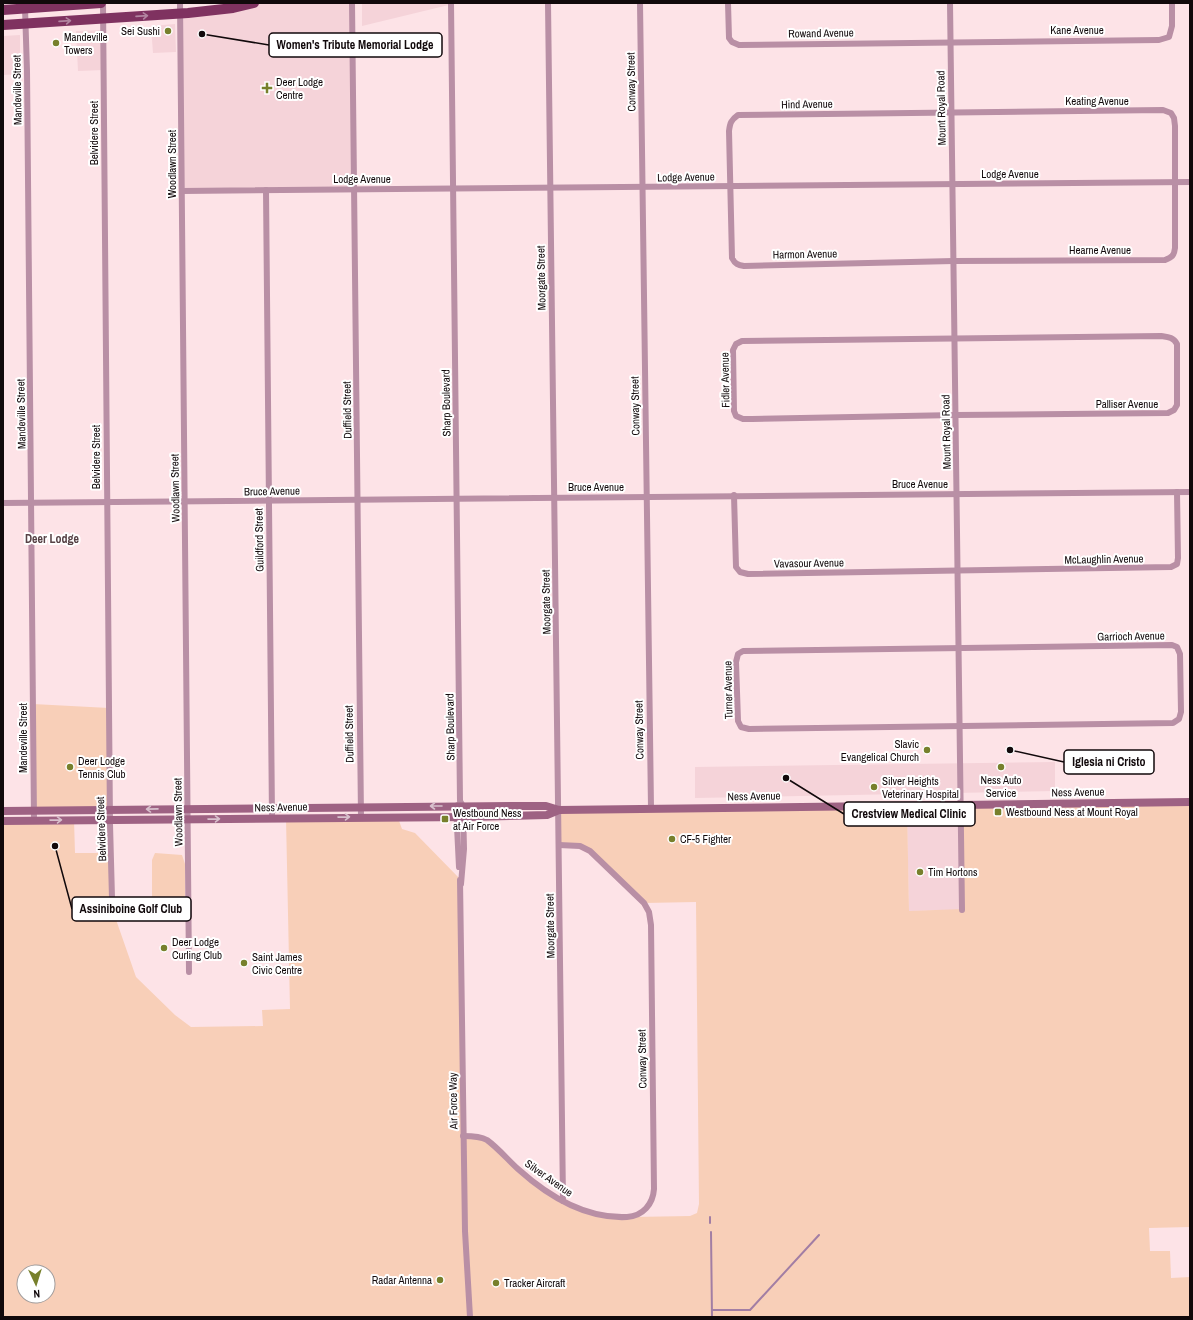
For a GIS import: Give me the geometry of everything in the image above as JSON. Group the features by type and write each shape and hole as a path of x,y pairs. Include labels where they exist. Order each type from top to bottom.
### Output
{"highway":[{"path":"3,10 102,3"},
{"path":"3,25 103,18 180,8 233,8 254,3"}],"main road":[{"name":"Ness Avenue","path":"3,811 460,805 546,806 559,810 1190,802"},
{"name":"Ness Avenue","path":"3,821 460,817 547,815 559,810"}],"street":[{"name":"Belvidere Street","path":"102,3 110,820 112,898 118,909"},
{"name":"Duffield Street","path":"352,3 361,817"},
{"name":"Sharp Boulevard","path":"451,3 460,805"},
{"name":"Moorgate Street","path":"548,3 563,1201"},
{"name":"Conway Street","path":"640,3 650,808"},
{"name":"Rowand Avenue","path":"728,3 729,38 732,42 739,45 950,41"},
{"name":"Mount Royal Road","path":"950,3 962,910"},
{"name":"Kane Avenue","path":"950,41 1164,39 1169,37 1172,32 1172,3"},
{"name":"Mandeville Street","path":"25,8 34,820"},
{"name":"Woodlawn Street","path":"180,8 189,972"},
{"name":"Keating Avenue","path":"951,112 1164,110 1171,113 1174,118 1175,182"},
{"name":"Hind Avenue","path":"730,186 730,123 733,118 738,115 951,112"},
{"name":"Hearne Avenue","path":"953,261 1165,260 1172,257 1175,253 1175,182"},
{"name":"Lodge Avenue","path":"182,191 1190,182"},
{"name":"Harmon Avenue","path":"730,186 731,252 735,263 739,265 953,261"},
{"name":"Guildford Street","path":"266,190 272,818"},
{"name":"Palliser Avenue","path":"955,338 1170,337 1174,339 1177,344 1178,366 1177,405 1174,410 1168,413 956,415"},
{"name":"Fidler Avenue","path":"955,338 742,341 736,344 733,350 733,357 734,411 736,416 743,419 956,415"},
{"name":"McLaughlin Avenue","path":"958,570 1173,567 1177,563 1178,558 1178,492"},
{"name":"Bruce Avenue","path":"3,503 734,495 1190,492"},
{"name":"Vavasour Avenue","path":"734,495 736,567 738,571 743,573 958,570"},
{"name":"Garrioch Avenue","path":"958,648 1172,645 1177,647 1180,654 1181,688 1181,714 1179,719 1173,723 959,726"},
{"name":"Turner Avenue","path":"958,648 748,650 738,654 736,662 738,721 739,725 746,729 959,726"},
{"name":"Air Force Way","path":"460,805 463,1136 465,1231 470,1317"},
{"name":"Conway Street","path":"559,845 580,846 593,854 647,906 650,917 654,1189 650,1205 633,1217"},
{"name":"Silver Avenue","path":"463,1136 477,1136 486,1140 525,1175 543,1189 563,1201 580,1209 599,1215 633,1217"}],"shaded area":[{"name":"Deer Lodge Centre","path":"254,3 352,3 354,189 182,191 181,13"},
{"path":"362,3 457,3 362,26"},
{"path":"175,24 176,52 153,53 151,26"},
{"path":"103,30 104,70 78,71 76,31"},
{"path":"20,35 20,74 3,75 3,36"},
{"path":"33,704 109,708 110,809 34,811"},
{"path":"1055,762 1055,791 695,798 695,767"},
{"path":"1190,802 1190,1227 1149,1228 1150,1251 1170,1251 1171,1278 1190,1277 1190,1317 3,1317 3,821 74,820 75,853 112,853 112,898 118,909 113,911 136,977 175,1015 191,1027 263,1026 262,1010 290,1009 286,818 398,818 402,829 415,833 460,879 463,1136 481,1137 537,1184 585,1211 633,1217 690,1216 697,1213 699,1204 696,902 644,903 585,848 559,845 559,810 907,805 909,911 962,909 960,804"},
{"path":"961,815 962,910 909,911 907,816"},
{"path":"155,853 182,855 185,864 185,903 182,908 154,908 152,904 152,860"}],"waterway":[{"path":"710,1217 710,1223"},
{"path":"711,1232 712,1317"},
{"path":"712,1310 750,1310 819,1235"}],"place":[{"name":"Sei Sushi","path":"168,31"},
{"name":"Women's Tribute Memorial Lodge","path":"202,34"},
{"name":"Mandeville Towers","path":"56,43"},
{"name":"Deer Lodge Centre","path":"267,88"},
{"name":"Slavic Evangelical Church","path":"927,750"},
{"name":"Iglesia ni Cristo","path":"1010,750"},
{"name":"Deer Lodge Tennis Club","path":"70,767"},
{"name":"Ness Auto Service","path":"1001,767"},
{"name":"Crestview Medical Clinic","path":"786,778"},
{"name":"Silver Heights Veterinary Hospital","path":"874,787"},
{"name":"Westbound Ness at Mount Royal","path":"998,812"},
{"name":"Westbound Ness at Air Force","path":"445,819"},
{"name":"CF-5 Fighter","path":"672,839"},
{"name":"Assiniboine Golf Club","path":"55,846"},
{"name":"Tim Hortons","path":"920,872"},
{"name":"Deer Lodge Curling Club","path":"164,948"},
{"name":"Saint James Civic Centre","path":"244,963"},
{"name":"Radar Antenna","path":"440,1280"},
{"name":"Tracker Aircraft","path":"496,1283"}],"district":[{"name":"Deer Lodge","path":"52,539"}]}
